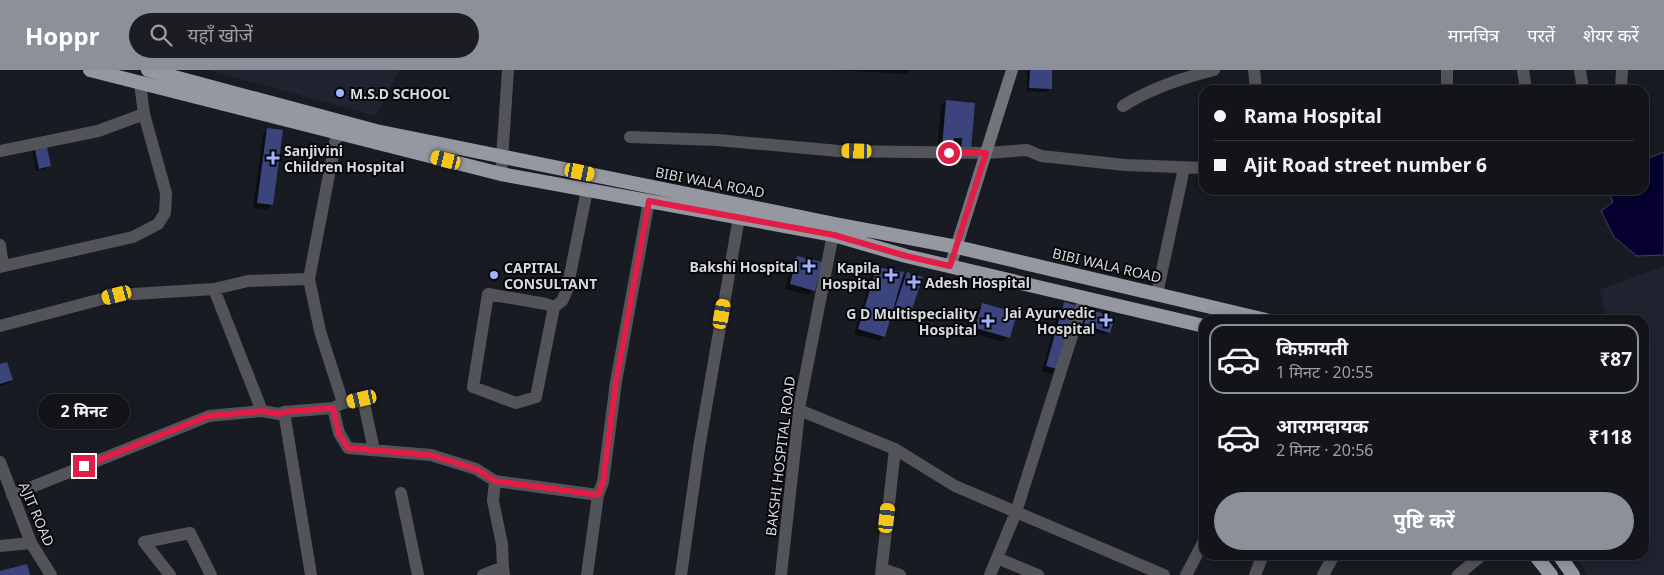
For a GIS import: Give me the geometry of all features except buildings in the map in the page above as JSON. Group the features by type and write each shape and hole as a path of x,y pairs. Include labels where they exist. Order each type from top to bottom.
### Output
{"highway":[{"path":"90,70 501,174 739,217 834,229 906,256 1199,325"},
{"name":"BIBI WALA ROAD","path":"148,70 376,131 834,229 956,247 1245,315"},
{"path":"1540,560 1550,575"},
{"path":"1562,560 1573,575"}],"main road":[{"path":"950,266 1012,70"}],"street":[{"path":"501,174 508,70"},
{"path":"1123,106 1136,98 1181,78 1214,70"},
{"path":"1254,70 1256,85"},
{"path":"1447,70 1447,85"},
{"path":"1523,70 1525,85"},
{"path":"1580,70 1582,85"},
{"path":"1621,85 1622,70"},
{"path":"0,245 1,267 133,237 158,224 165,213 166,193 144,114 140,83"},
{"path":"0,151 98,131 144,114"},
{"path":"337,133 309,279 338,405 339,434 348,448 430,455 476,469 495,481 598,495"},
{"path":"630,138 718,140 839,151 986,153 1027,150 1041,156 1125,165 1199,168"},
{"path":"1157,294 1184,168"},
{"path":"554,308 546,304 488,294 473,387 516,403 536,397 554,308 562,301 566,290 587,190"},
{"path":"587,575 598,495 603,482 616,382 649,201"},
{"path":"681,575 699,448 739,217"},
{"name":"BAKSHI HOSPITAL ROAD","path":"781,575 799,410 834,229"},
{"path":"0,326 117,295 214,289 248,281 309,279"},
{"path":"214,289 262,411"},
{"path":"990,575 1016,512 1084,298"},
{"path":"12,495 208,416 262,411 279,414 338,405 362,399 374,450"},
{"path":"799,410 895,449 955,486 1164,575"},
{"path":"284,412 311,575"},
{"path":"895,449 882,572 900,575"},
{"name":"AJIT ROAD","path":"0,465 31,543 51,575"},
{"path":"483,575 504,571 502,544 493,501 495,481"},
{"path":"401,493 418,575"},
{"path":"170,575 144,542 190,532 211,575"},
{"path":"0,546 31,543"},
{"path":"1186,575 1199,550"},
{"path":"997,558 1038,575"},
{"path":"1254,575 1261,560"},
{"path":"1323,575 1331,560"},
{"path":"1458,575 1476,560"}],"shaded area":[{"name":"M.S.D SCHOOL","path":"208,70 399,70 376,116"},
{"path":"1664,152 1664,255 1637,256 1614,237 1601,211 1613,202 1610,195 1649,195 1649,158"},
{"path":"1664,266 1664,575 1587,575 1579,560 1649,560 1649,315 1606,315 1599,290"}],"place":[{"name":"M.S.D SCHOOL","path":"340,93"},
{"name":"Sanjivini Children Hospital","path":"273,158"},
{"name":"Bakshi Hospital","path":"809,266"},
{"name":"CAPITAL CONSULTANT","path":"494,275"},
{"name":"Kapila Hospital","path":"891,275"},
{"name":"Adesh Hospital","path":"914,282"},
{"name":"Jai Ayurvedic Hospital","path":"1106,320"},
{"name":"G D Multispeciality Hospital","path":"988,321"}],"route":[{"path":"84,466 208,416 262,411 279,414 333,408 339,434 348,448 430,455 476,469 495,481 598,495 603,482 616,382 649,201 834,235 906,256 950,266 986,153 949,153"}]}
